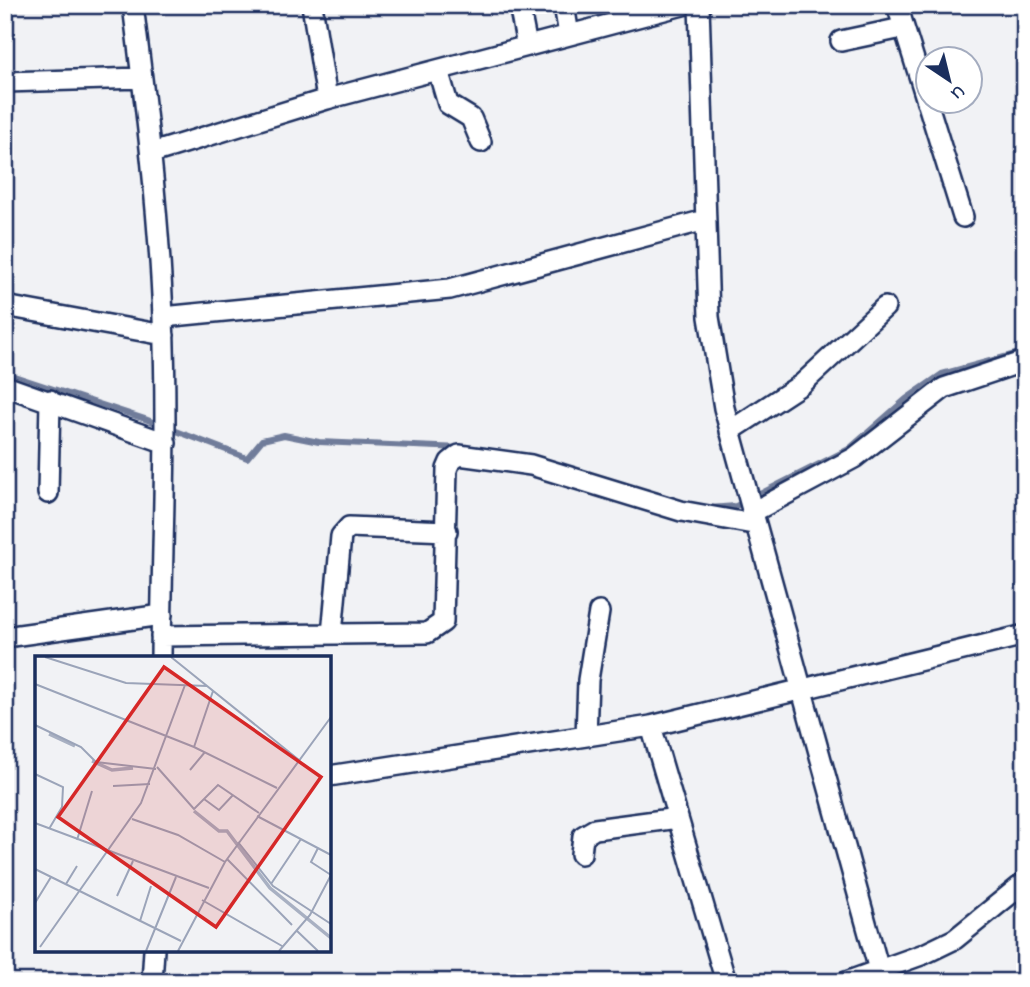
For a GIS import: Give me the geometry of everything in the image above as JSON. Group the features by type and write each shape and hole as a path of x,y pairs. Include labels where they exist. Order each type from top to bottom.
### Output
{"street":[{"path":"133,5 152,153 163,326 166,443 161,656"},
{"path":"312,5 327,99"},
{"path":"519,5 527,46"},
{"path":"564,5 569,35"},
{"path":"152,153 327,99 683,5"},
{"path":"699,5 709,317 730,431 749,508 879,970"},
{"path":"897,5 963,218"},
{"path":"841,41 902,28"},
{"path":"438,70 448,104 471,118 481,142"},
{"path":"5,82 142,78"},
{"path":"5,306 163,326 450,289 705,220"},
{"path":"730,431 802,384 885,307"},
{"path":"161,636 427,633 443,622 447,469 454,458 466,454 531,465 681,511 749,508 854,458 944,388 1025,361"},
{"path":"5,386 166,443"},
{"path":"48,493 50,400"},
{"path":"332,634 341,536 349,527 447,531"},
{"path":"586,736 588,680 599,612"},
{"path":"5,637 162,615"},
{"path":"331,776 650,726 1025,635"},
{"path":"650,726 726,982"},
{"path":"581,854 583,836 595,829 678,818"},
{"path":"846,982 924,954 955,939 1025,882"},
{"path":"152,982 154,952"}],"waterway":[{"path":"709,508 736,506 849,449 906,399 942,374 1023,352"},
{"path":"5,373 145,419 247,458 262,440 284,435 319,442 462,448"}]}
